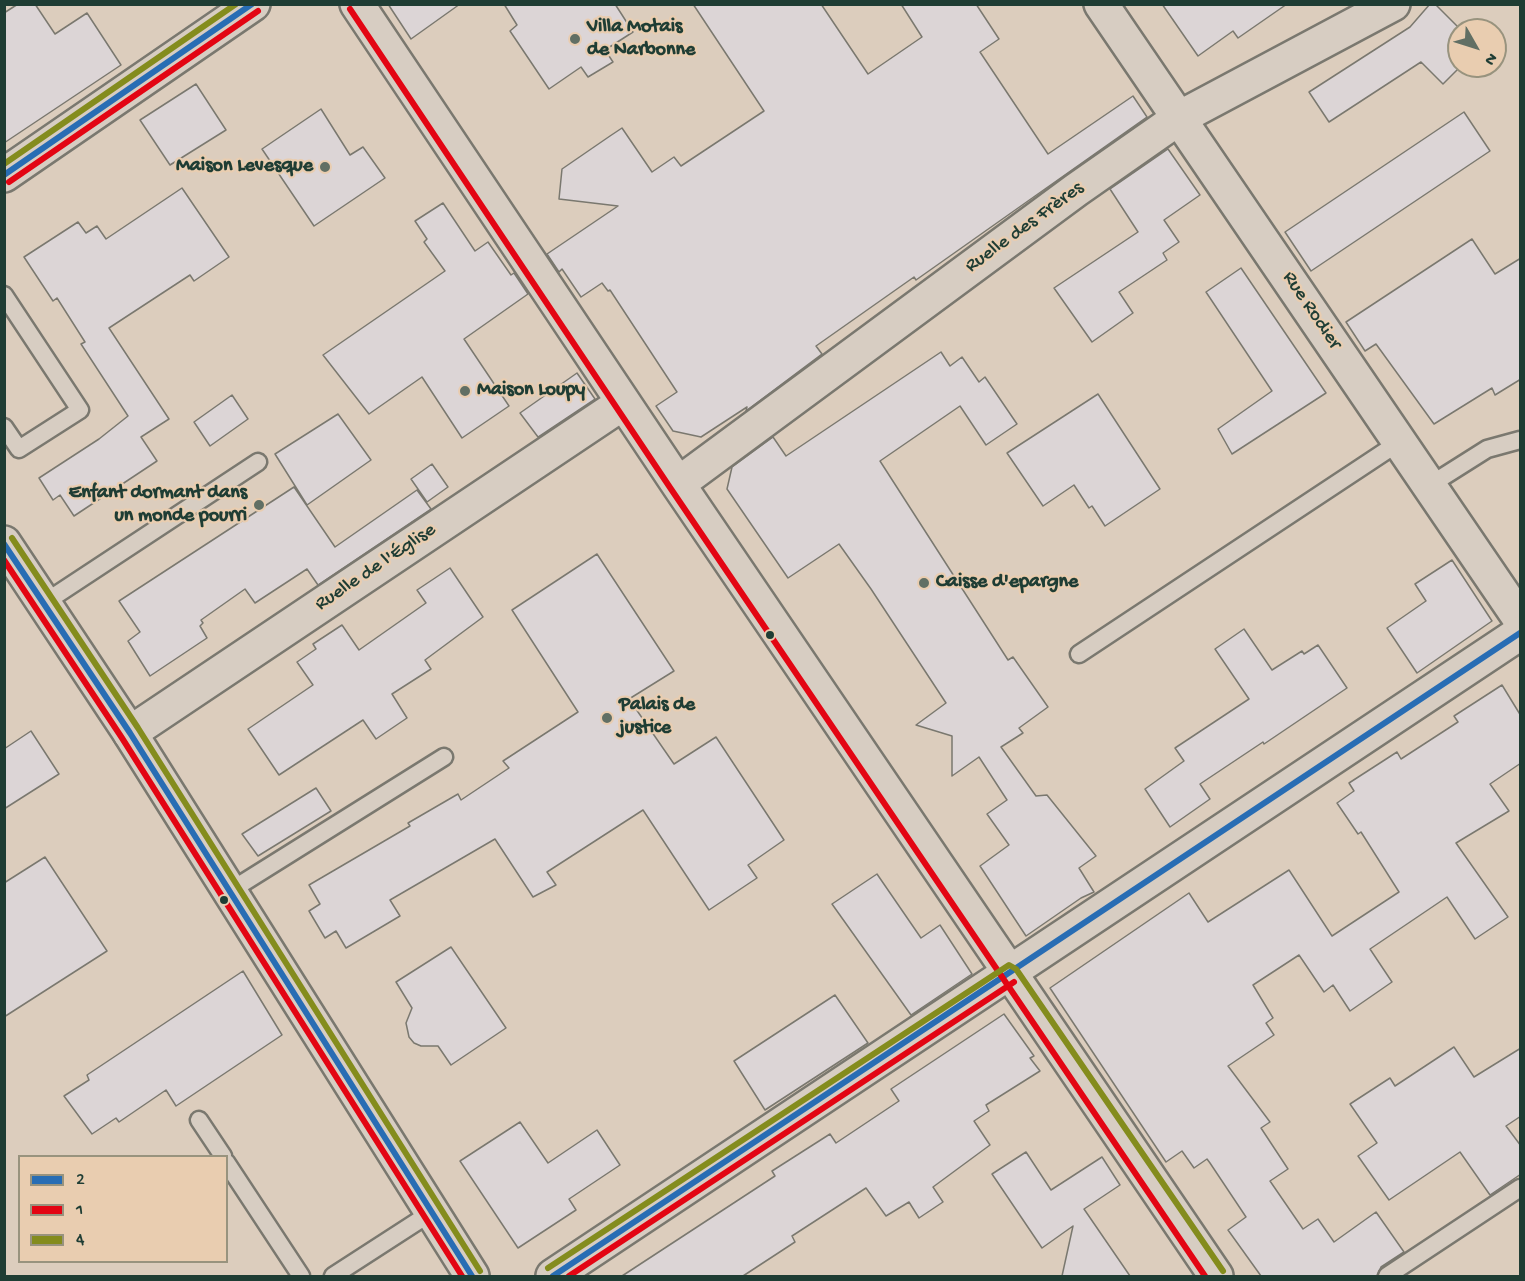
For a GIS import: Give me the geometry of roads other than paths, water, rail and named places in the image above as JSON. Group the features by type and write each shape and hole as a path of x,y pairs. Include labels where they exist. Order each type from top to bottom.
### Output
{"street":[{"path":"4,175 253,4"},
{"path":"357,4 623,403 1216,1276"},
{"name":"Rue Rodier","path":"1101,4 1521,619"},
{"name":"Ruelle des Frères","path":"678,484 1076,190 1179,118 1394,4"},
{"name":"Ruelle de l'Église","path":"130,733 623,403"},
{"path":"4,543 130,733 472,1276"},
{"path":"553,1276 1521,633"}],"lane":[{"path":"4,295 80,410 19,449 4,427"},
{"path":"1430,485 1487,450 1521,440"},
{"path":"1079,654 1401,441"},
{"path":"44,603 258,462"},
{"path":"230,891 444,757"},
{"path":"199,1120 222,1155"},
{"path":"228,1165 301,1276"},
{"path":"1387,1276 1521,1188"},
{"path":"333,1276 432,1212"}],"place":[{"name":"Villa Motais de Narbonne","path":"575,39"},
{"name":"Maison Levesque","path":"325,167"},
{"name":"Maison Loupy","path":"465,391"},
{"name":"Enfant dormant dans un monde pourri","path":"259,505"},
{"name":"Caisse d'epargne","path":"924,583"},
{"name":"Palais de justice","path":"607,718"}]}
